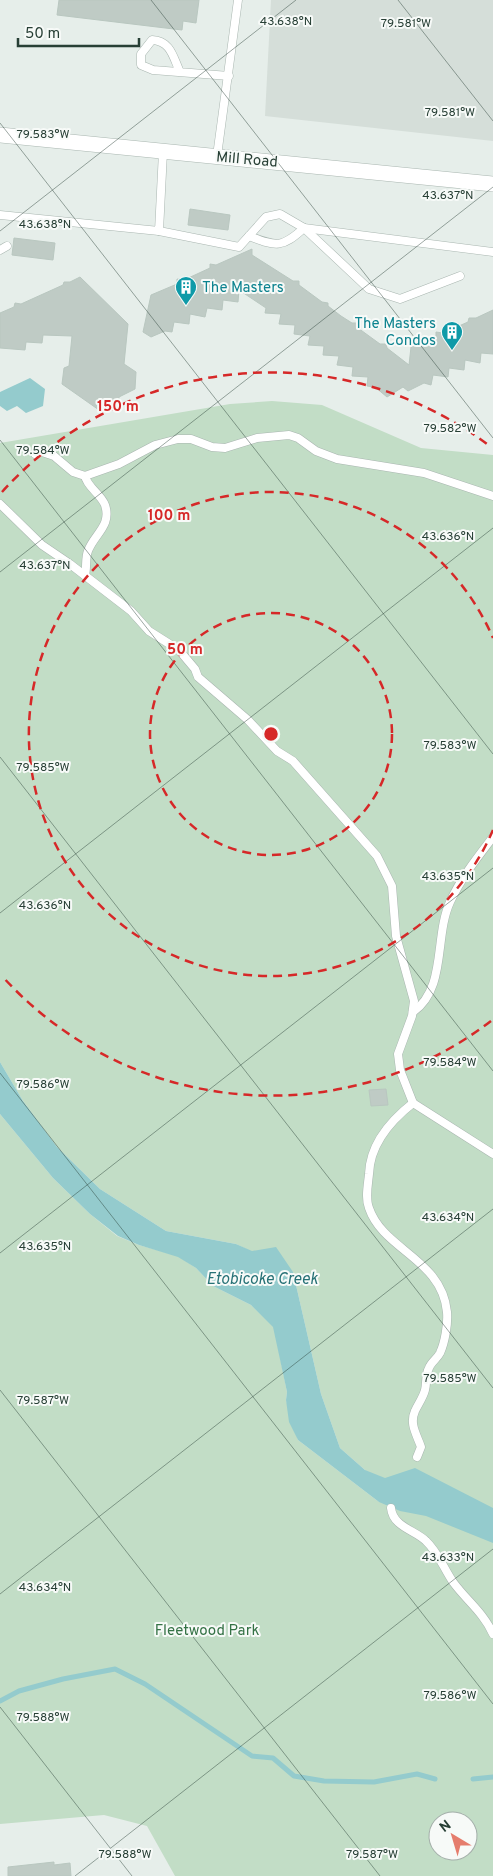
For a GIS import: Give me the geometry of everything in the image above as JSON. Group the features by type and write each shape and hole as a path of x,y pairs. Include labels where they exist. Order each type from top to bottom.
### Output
{"street":[{"name":"Mill Road","path":"0,135 493,184"}],"lane":[{"path":"217,156 230,76 238,0"},
{"path":"180,72 169,47 160,41 152,40 141,54 141,64 153,70 230,76"},
{"path":"159,231 164,152"},
{"path":"0,215 159,231 239,247 266,217 280,214 304,228 369,289 400,299 460,276"},
{"path":"249,236 273,245 287,243 304,228 493,252"},
{"path":"35,454 42,452 54,456 73,472 85,476 168,442 190,439 212,447 225,448 278,435 298,438 316,451 337,459 417,471 493,496"},
{"path":"84,575 87,566 87,552 107,520 101,496 86,481 85,476"},
{"path":"0,504 42,546 131,611 149,631 179,650 188,659 198,677 241,714 277,751 293,761 308,776 377,856 392,886 396,936 414,1001 398,1054 400,1070 413,1103 493,1154"},
{"path":"412,1012 422,1005 430,993 449,903 465,874 493,837"},
{"path":"413,1103 400,1114 374,1146 369,1170 367,1198 374,1218 436,1280 446,1301 447,1315 442,1348 429,1366 424,1394 415,1411 413,1427 421,1447 417,1457"},
{"path":"391,1508 391,1513 404,1527 424,1538 431,1546 446,1572 474,1604 493,1634"}],"shaded area":[{"path":"271,0 493,0 493,141 265,116"}],"green space":[{"name":"Fleetwood Park","path":"272,401 322,405 421,448 493,455 493,1876 175,1876 147,1826 104,1815 0,1824 0,1114 53,1178 90,1214 117,1236 139,1245 178,1256 196,1268 213,1286 251,1305 274,1327 287,1392 286,1400 298,1440 379,1502 365,1470 340,1448 321,1394 293,1272 236,1244 166,1231 100,1189 57,1147 23,1101 0,1062 0,443 230,404"}],"water":[{"path":"30,378 45,389 43,406 26,413 17,406 7,411 0,406 0,392"},
{"name":"Etobicoke Creek","path":"0,1062 23,1101 57,1147 100,1189 166,1231 236,1244 252,1251 276,1247 293,1272 321,1394 340,1448 365,1470 385,1478 415,1468 493,1508 493,1543 426,1516 400,1511 379,1502 298,1440 289,1422 286,1400 287,1392 273,1327 251,1305 213,1286 196,1268 178,1257 139,1245 118,1236 90,1214 53,1178 0,1114"}],"building":[{"path":"59,0 199,0 196,23 183,21 182,30 57,15"},
{"path":"190,209 230,215 228,230 188,225"},
{"path":"14,238 55,243 53,260 12,255"},
{"path":"252,249 252,255 293,281 299,281 299,285 322,302 328,303 328,306 341,316 352,323 357,323 358,328 380,344 386,344 387,348 409,365 411,347 436,336 436,332 443,333 468,322 469,318 476,318 493,310 493,354 481,353 480,363 465,360 464,370 449,368 448,377 433,375 431,385 424,383 408,391 403,387 387,397 375,387 367,386 368,377 352,376 353,367 337,365 339,356 323,355 324,346 308,345 310,336 294,334 295,325 279,324 281,314 265,313 266,308 239,290 238,302 223,300 222,310 207,308 205,317 190,314 189,324 174,322 172,332 165,331 151,337 143,332 151,295 177,284 177,279 184,280 210,268 210,264 216,265"},
{"path":"80,277 128,324 124,364 136,372 135,389 119,397 119,401 99,410 62,384 64,368 69,366 72,336 43,335 42,343 26,342 25,350 0,348 0,313 14,307 15,303 21,304 63,285 64,282 70,282"},
{"path":"386,1089 388,1105 371,1106 369,1090"},
{"path":"54,1862 54,1865 70,1863 71,1876 8,1876 8,1867"}],"waterway":[{"path":"0,1701 19,1691 63,1679 115,1669 145,1684 252,1756 273,1758 294,1776 324,1781 374,1782 417,1774 435,1779"},
{"path":"473,1779 493,1777"}],"place":[{"name":"The Masters","path":"186,306"},
{"name":"The Masters Condos","path":"452,351"}]}
